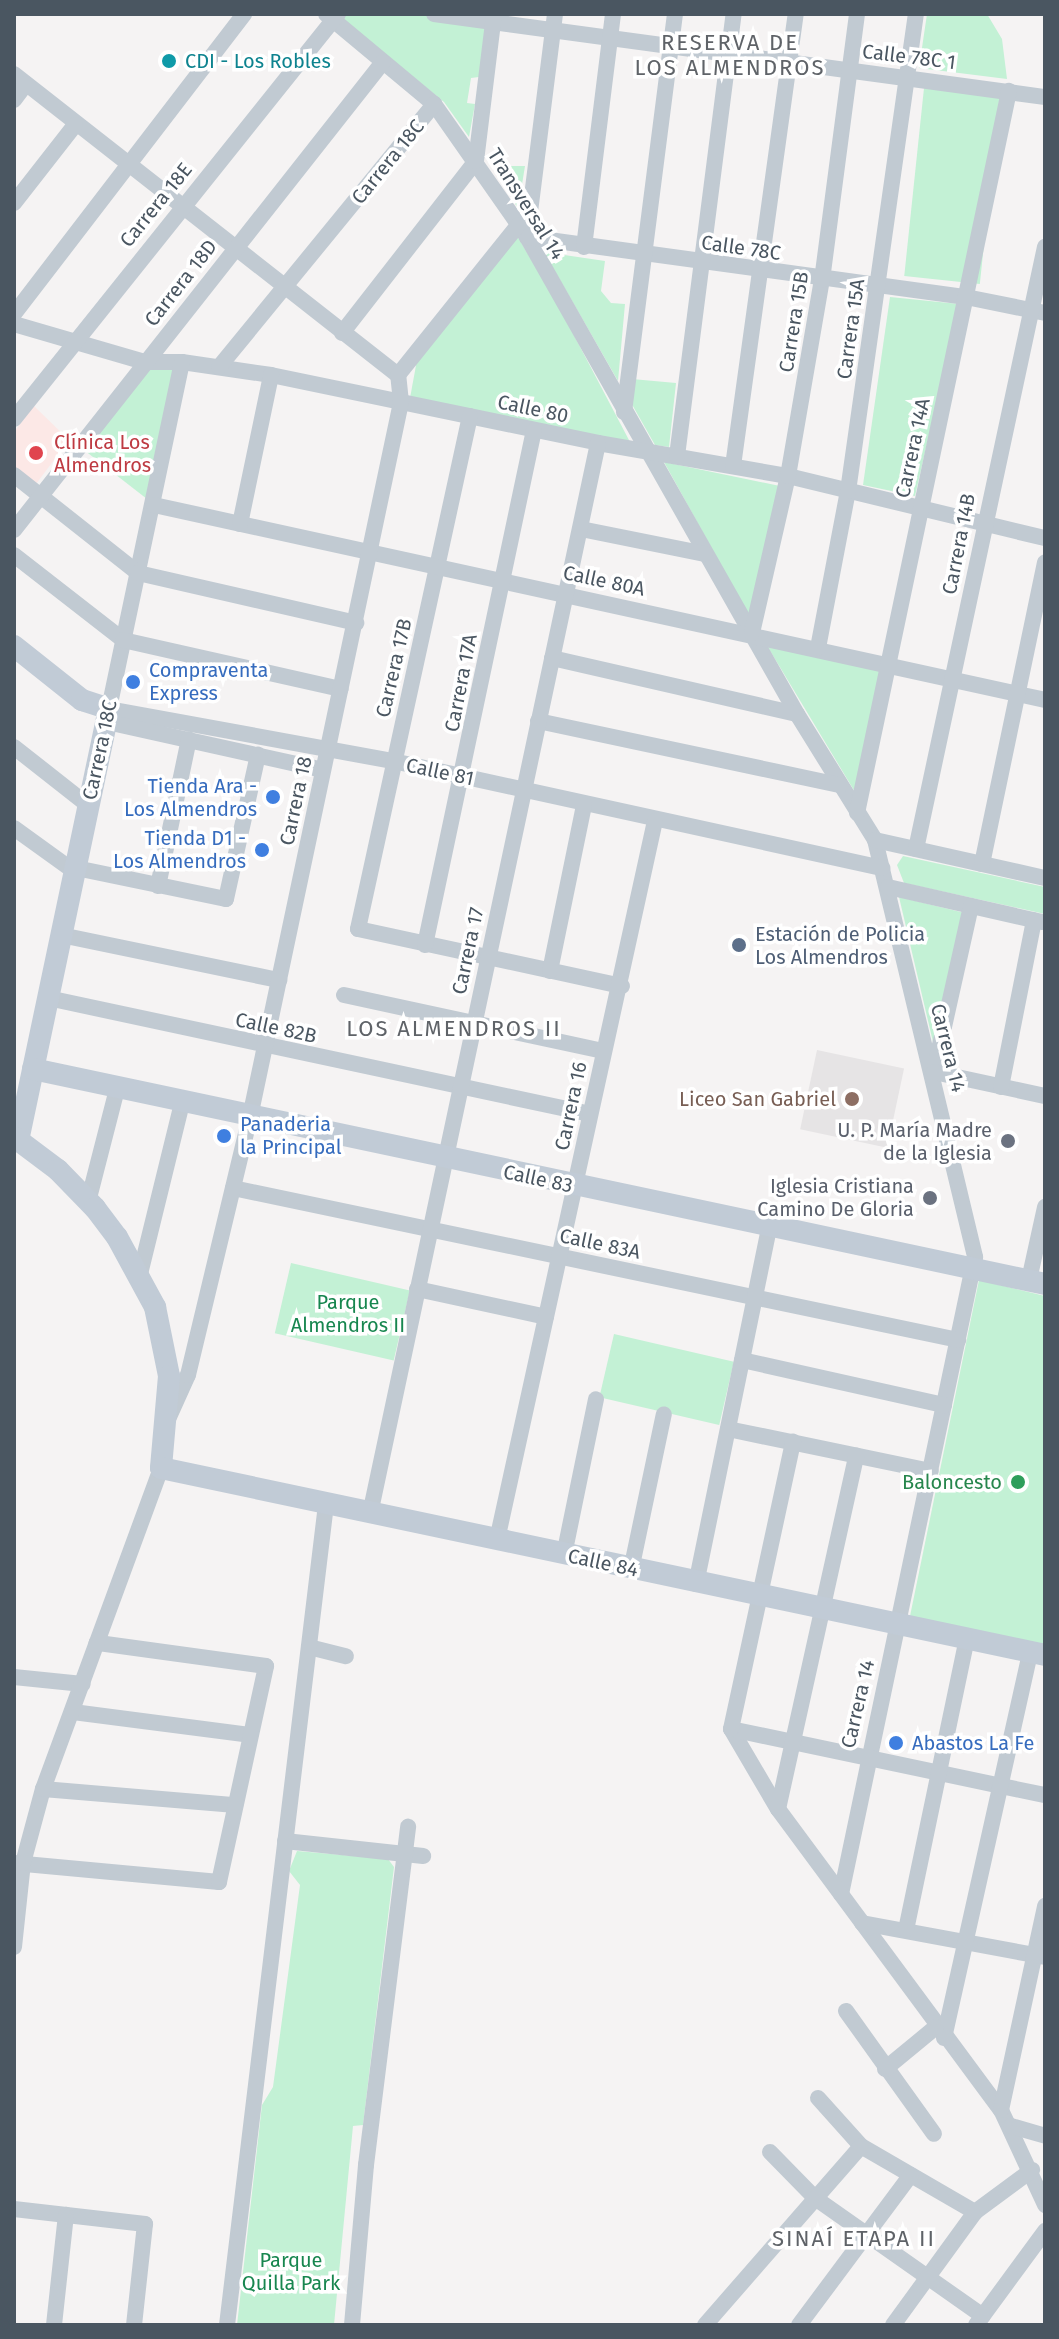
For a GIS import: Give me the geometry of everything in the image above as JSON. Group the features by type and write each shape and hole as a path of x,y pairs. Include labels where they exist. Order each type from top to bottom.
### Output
{"street":[{"path":"14,314 244,14"},
{"name":"Calle 78C 1","path":"434,14 554,22 610,37 1045,97"},
{"path":"584,247 613,14"},
{"path":"624,412 675,14"},
{"path":"677,456 734,14"},
{"path":"733,466 796,14"},
{"name":"Carrera 15B","path":"752,633 788,476 822,280 857,14"},
{"name":"Carrera 15A","path":"818,648 848,491 916,14"},
{"name":"Transversal 14","path":"332,16 434,104 476,161 522,231 648,452"},
{"name":"Carrera 18E","path":"14,419 332,16"},
{"path":"342,333 476,161 494,17"},
{"path":"14,100 20,79 125,166 398,375 522,231 554,22"},
{"name":"Carrera 18D","path":"14,530 383,62"},
{"name":"Carrera 14A","path":"857,813 1009,91"},
{"name":"Carrera 18C","path":"219,367 434,104"},
{"path":"14,203 75,125"},
{"name":"Calle 78C","path":"522,231 584,247 877,288 966,297 1038,311"},
{"name":"Carrera 14B","path":"916,849 954,681 982,523 1038,311 1045,247"},
{"name":"Calle 80","path":"14,324 145,362 182,362 271,375 598,443 788,476 1045,538"},
{"name":"Carrera 18C","path":"16,1138 154,505 182,362"},
{"path":"240,524 271,375"},
{"name":"Carrera 18","path":"169,1418 188,1375 250,1117 371,554 401,402 398,375"},
{"name":"Carrera 17B","path":"425,945 358,929 470,416"},
{"name":"Carrera 17A","path":"425,945 534,430"},
{"name":"Carrera 17","path":"370,1514 598,443"},
{"name":"Carrera 14","path":"648,452 797,714 875,840 934,1072 975,1257 867,1756 841,1894"},
{"path":"14,475 138,573 356,623"},
{"name":"Calle 80A","path":"154,505 371,554 752,633 1045,700"},
{"path":"581,529 705,554"},
{"path":"14,555 123,640 341,689"},
{"path":"982,864 1045,563"},
{"name":"Calle 81","path":"14,646 82,700 108,716 189,739 323,770"},
{"path":"552,658 797,714"},
{"name":"Calle 81","path":"108,716 393,761 655,821 882,868"},
{"path":"538,721 840,785"},
{"path":"158,886 189,739"},
{"path":"14,747 89,806"},
{"path":"14,828 75,870 226,899 258,755"},
{"path":"550,971 584,805"},
{"name":"Carrera 16","path":"497,1540 603,1051 622,986 655,821"},
{"path":"875,840 1045,877"},
{"path":"888,887 1040,921 1001,1087"},
{"path":"971,906 934,1072 1045,1096"},
{"path":"61,935 279,980"},
{"path":"425,945 622,986"},
{"path":"344,995 603,1051"},
{"name":"Calle 82B","path":"48,998 590,1114"},
{"name":"Calle 83","path":"33,1069 444,1159 1037,1282"},
{"path":"88,1202 117,1089"},
{"path":"140,1274 182,1103"},
{"path":"14,1945 19,1863 43,1789 161,1468 169,1418 165,1339 140,1274 88,1202 16,1138"},
{"name":"Calle 83A","path":"233,1188 958,1340"},
{"path":"1037,1282 1045,1207"},
{"path":"696,1584 769,1227"},
{"path":"417,1289 546,1317"},
{"path":"742,1360 944,1405"},
{"path":"564,1555 596,1399"},
{"path":"631,1570 664,1414"},
{"path":"728,1429 931,1471"},
{"path":"793,1442 731,1729 778,1809 940,2033 1001,2110 1032,2170 1045,2205"},
{"path":"778,1809 856,1456"},
{"name":"Calle 84","path":"161,1468 696,1584 1038,1654"},
{"path":"227,2325 326,1505"},
{"path":"906,1930 967,1639"},
{"path":"19,1863 219,1882 266,1666 97,1643"},
{"path":"309,1647 346,1656"},
{"path":"885,2069 940,2033 968,1943 1001,1785 1038,1654"},
{"path":"14,1677 83,1684"},
{"path":"73,1712 250,1735"},
{"path":"731,1729 1045,1795"},
{"path":"43,1789 235,1805"},
{"path":"352,2325 366,2165 408,1827"},
{"path":"285,1841 423,1856"},
{"path":"1001,2110 1040,1956 1045,1906"},
{"path":"862,1923 1040,1956"},
{"path":"846,2011 934,2134"},
{"path":"818,2098 861,2146 975,2212"},
{"path":"1011,2126 1045,2136"},
{"path":"705,2325 861,2146"},
{"path":"770,2152 815,2198 867,2236 930,2275 980,2320 1045,2231"},
{"path":"893,2325 975,2212 1032,2170"},
{"path":"799,2325 911,2175"},
{"path":"14,2209 145,2224 134,2325"},
{"path":"54,2325 66,2215"}],"shaded area":[{"name":"Clínica Los Almendros","path":"34,406 69,440 36,484 14,467 14,432"},
{"name":"Liceo San Gabriel","path":"817,1050 904,1069 887,1148 800,1129"}],"green space":[{"path":"336,14 488,14 479,77 471,78 467,103 475,104 469,137 444,102"},
{"path":"927,14 987,14 1002,39 1007,79 919,68"},
{"path":"924,88 1000,96 980,284 904,276"},
{"path":"495,166 525,166 518,209"},
{"path":"516,234 557,303 630,442 410,398 417,360"},
{"path":"544,252 605,261 601,291 611,303 625,304 618,381"},
{"path":"890,297 959,304 915,496 863,485"},
{"path":"174,368 147,499 84,450 145,370"},
{"path":"632,379 676,383 669,447 655,445 630,401"},
{"path":"664,462 780,486 749,616"},
{"path":"766,644 881,671 855,792"},
{"path":"903,856 1045,887 1045,914 904,883 897,865"},
{"path":"899,897 965,913 933,1042"},
{"name":"Parque Almendros II","path":"291,1263 410,1290 394,1361 275,1333"},
{"path":"979,1280 1045,1296 1045,1649 909,1621"},
{"path":"614,1334 734,1362 719,1425 599,1397"},
{"name":"Parque Quilla Park","path":"297,1851 388,1859 394,1867 363,2125 353,2126 334,2325 237,2325 262,2105 273,2087 300,1885 289,1871"}],"place":[{"name":"CDI - Los Robles","path":"169,61"},
{"name":"Clínica Los Almendros","path":"36,453"},
{"name":"Compraventa Express","path":"133,682"},
{"name":"Tienda Ara - Los Almendros","path":"273,797"},
{"name":"Tienda D1 - Los Almendros","path":"262,850"},
{"name":"Estación de Policia Los Almendros","path":"739,945"},
{"name":"Liceo San Gabriel","path":"852,1099"},
{"name":"Panaderia la Principal","path":"224,1136"},
{"name":"U. P. María Madre de la Iglesia","path":"1008,1141"},
{"name":"Iglesia Cristiana Camino De Gloria","path":"930,1198"},
{"name":"Baloncesto","path":"1018,1482"},
{"name":"Abastos La Fe","path":"896,1743"}],"district":[{"name":"RESERVA DE LOS ALMENDROS","path":"730,54"},
{"name":"LOS ALMENDROS II","path":"454,1029"},
{"name":"SINAÍ ETAPA II","path":"854,2239"}]}
